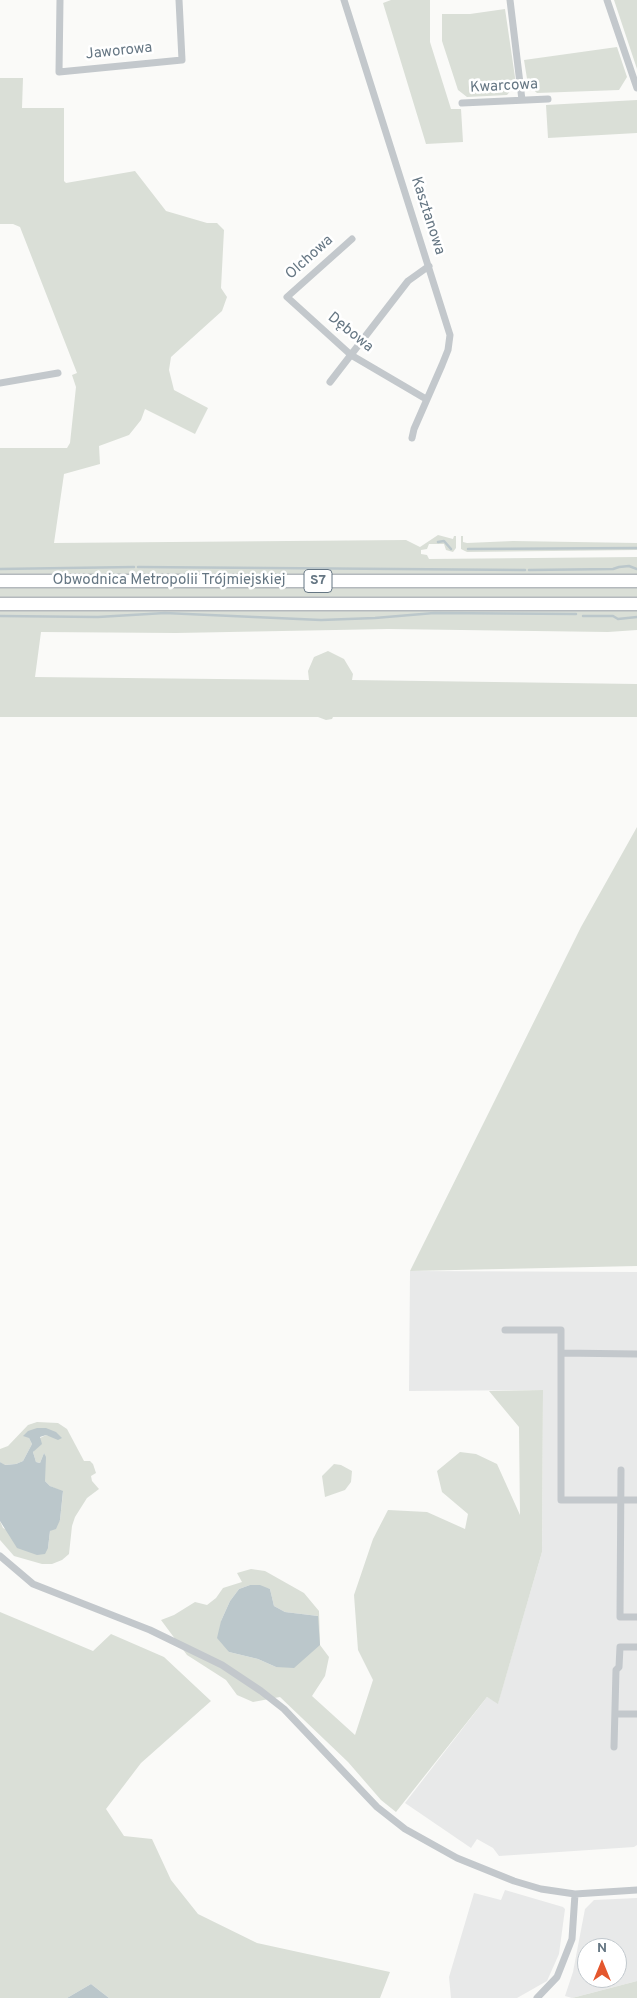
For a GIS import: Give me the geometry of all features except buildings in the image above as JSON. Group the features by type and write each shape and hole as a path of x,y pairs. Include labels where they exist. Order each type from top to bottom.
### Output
{"highway":[{"name":"Obwodnica Metropolii Trójmiejskiej","path":"0,582 637,580"},
{"name":"Obwodnica Metropolii Trójmiejskiej","path":"0,604 637,604"}],"street":[{"name":"Jaworowa","path":"60,0 59,72 182,60 179,0"},
{"name":"Kasztanowa","path":"344,0 450,335 442,365 426,399 412,438"},
{"path":"510,0 522,100"},
{"path":"607,0 637,88"},
{"name":"Kwarcowa","path":"462,103 548,98"},
{"name":"Olchowa","path":"287,297 352,239"},
{"path":"330,382 408,281 429,266"},
{"name":"Dębowa","path":"287,297 351,355 426,399"},
{"path":"0,383 58,373"},
{"path":"505,1330 561,1330 561,1500 637,1500"},
{"path":"561,1353 637,1354"},
{"path":"621,1470 620,1617 637,1617"},
{"path":"0,1556 33,1584 150,1630 222,1666 261,1691 284,1709 377,1807 405,1829 458,1858 514,1882 541,1889 575,1894 637,1890"},
{"path":"614,1747 616,1670 619,1668 620,1647 637,1647"},
{"path":"615,1714 637,1714"},
{"path":"537,1998 556,1977 572,1939 575,1894"}],"shaded area":[{"path":"391,0 430,0 430,42 451,109 461,109 463,142 426,144 383,3"},
{"path":"614,0 637,0 637,69"},
{"path":"505,9 516,84 507,95 467,97 458,90 442,41 442,14 470,14"},
{"path":"617,47 627,77 619,90 537,93 528,85 524,60"},
{"path":"0,78 23,78 22,108 64,108 64,181 66,183 135,171 166,211 207,223 217,223 224,230 221,288 227,297 222,311 171,357 169,370 174,390 208,408 195,434 145,409 141,420 129,435 99,446 100,464 64,474 54,543 406,540 420,547 438,535 453,539 456,536 456,548 453,552 446,550 444,544 429,544 427,549 421,550 421,554 427,555 429,559 637,557 637,574 0,574 0,448 67,448 70,443 76,387 72,375 77,373 20,227 13,224 0,224"},
{"path":"637,100 637,133 548,138 546,105"},
{"path":"461,536 463,536 463,542 467,543 513,541 637,543 637,550 467,552 461,549"},
{"path":"0,586 637,586 637,599 0,599"},
{"path":"0,611 637,611 637,630 608,632 388,629 176,633 41,632 35,677 309,680 308,671 314,657 328,651 344,659 353,674 352,680 637,684 637,717 333,717 326,720 318,717 0,717"},
{"path":"637,827 637,1266 410,1271 581,927"},
{"path":"410,1271 637,1272 637,1845 634,1847 499,1856 493,1848 477,1839 471,1848 405,1803 487,1697 498,1703 542,1552 543,1390 409,1391"},
{"path":"543,1390 542,1552 498,1704 487,1697 396,1812 381,1800 348,1762 280,1697 253,1702 237,1695 226,1680 187,1655 161,1620 174,1615 195,1602 207,1605 216,1598 223,1588 242,1582 237,1573 251,1569 265,1571 304,1593 319,1611 320,1645 329,1657 325,1676 312,1696 355,1735 373,1680 358,1650 354,1595 373,1539 388,1510 427,1512 465,1529 468,1514 442,1492 437,1471 460,1452 476,1454 497,1464 520,1515 519,1427 489,1391","holes":["250,1585 270,1589 274,1606 285,1612 318,1616 276,1667 258,1659 229,1652 221,1621 230,1601 239,1589"]},
{"path":"37,1422 58,1423 67,1429 84,1461 90,1461 93,1464 96,1473 91,1476 92,1481 99,1489 87,1498 75,1517 72,1526 69,1554 62,1560 52,1564 42,1564 14,1556 0,1540 0,1521 3,1528 48,1548 50,1531 60,1520 63,1492 50,1486 45,1481 44,1453 40,1463 36,1462 33,1452 40,1438 46,1435 51,1436 56,1432 29,1438 32,1444 23,1461 4,1465 0,1462 0,1449 8,1446 28,1425"},
{"path":"46,1428 56,1432 62,1438 58,1440 46,1435 40,1437 42,1444 33,1452 36,1462 40,1463 44,1453 46,1457 45,1481 50,1486 63,1491 60,1520 56,1529 50,1531 48,1548 45,1554 37,1555 17,1548 0,1521 0,1462 5,1465 23,1461 32,1444 29,1438 23,1436 28,1431"},
{"path":"334,1464 341,1465 352,1471 351,1482 345,1490 325,1497 322,1476"},
{"path":"250,1585 260,1585 270,1589 274,1606 285,1612 318,1616 320,1645 294,1668 276,1667 258,1659 229,1652 217,1638 221,1621 230,1601 239,1589"},
{"path":"0,1612 93,1651 111,1634 164,1657 211,1701 141,1763 106,1809 124,1836 152,1839 171,1880 198,1914 257,1943 390,1972 380,1998 109,1998 91,1984 67,1998 0,1998"},
{"path":"505,1890 565,1909 559,1954 547,1981 517,1998 451,1998 449,1977 474,1893 501,1900"},
{"path":"637,1898 637,1981 627,1984 627,1938 579,1938 585,1909 594,1900"},
{"path":"577,1951 577,1988 610,1988 572,1998 565,1996 573,1972"},
{"path":"637,1981 637,1998 572,1998 610,1988 627,1988 627,1984"},
{"path":"91,1984 109,1998 67,1998"}],"waterway":[{"path":"438,542 444,541 451,549"},
{"path":"468,549 637,548"},
{"path":"529,570 613,569 629,566 637,569"},
{"path":"0,569 134,567"},
{"path":"138,567 525,570"},
{"path":"0,616 98,617 165,613 321,620 434,613 576,614"},
{"path":"583,616 613,616 618,619 637,617"}]}
